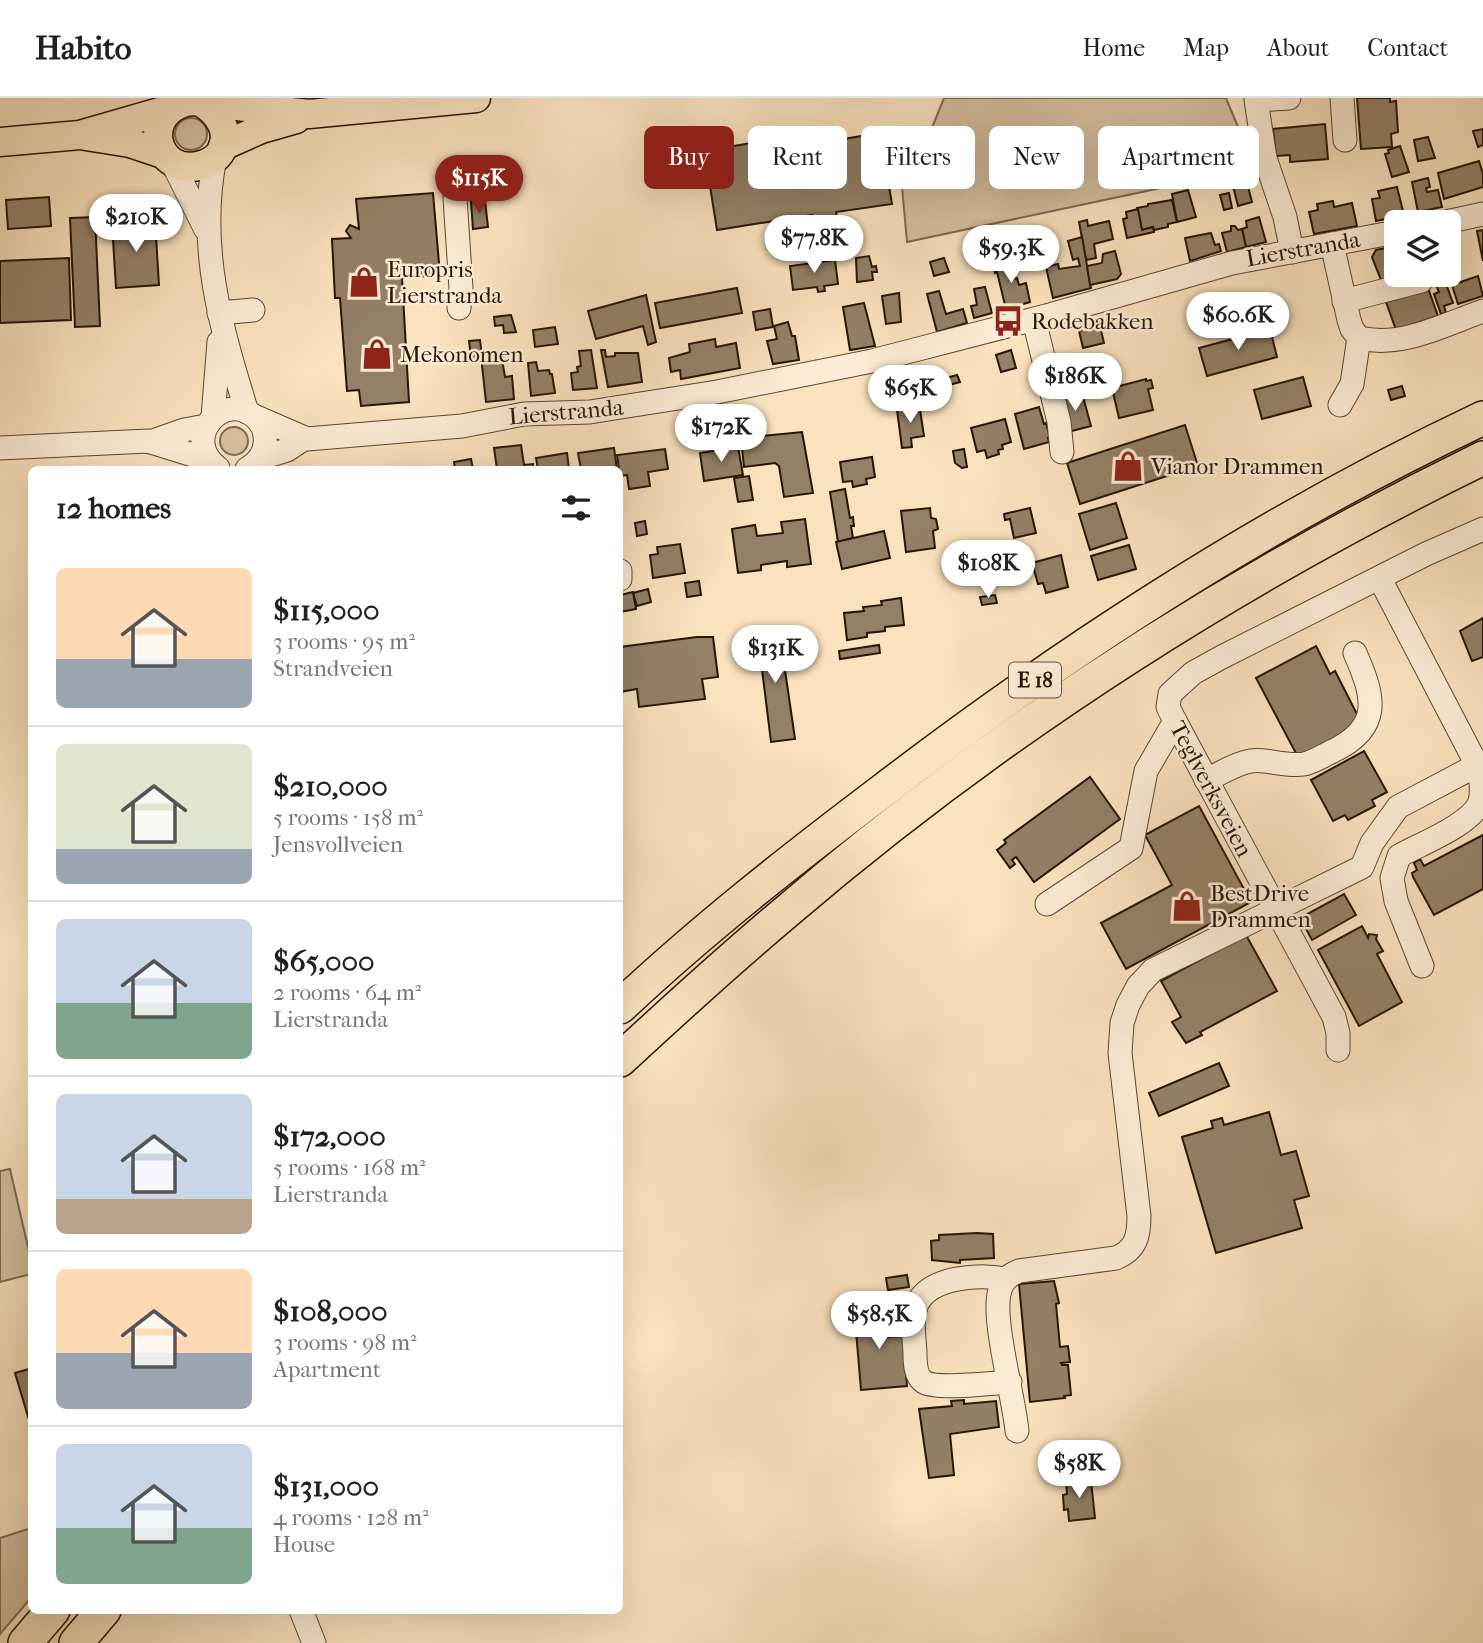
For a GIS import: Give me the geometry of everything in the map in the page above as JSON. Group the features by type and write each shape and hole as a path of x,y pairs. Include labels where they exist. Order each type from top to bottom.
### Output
{"highway":[{"name":"E 18","path":"623,1004 740,903 992,709 1197,574 1347,485 1483,418"},
{"name":"E 18","path":"623,1057 805,896 1021,730 1151,642 1230,593 1374,513 1483,458"},
{"path":"25,1643 50,1614"},
{"path":"76,1643 100,1614"}],"main road":[{"path":"0,142 80,135 170,109 180,103 309,114 476,98"},
{"path":"202,103 212,109 223,125 225,135 219,152"},
{"path":"168,158 159,146 158,130 170,109"},
{"path":"80,135 130,144 186,167 196,167 206,164 219,152 261,129 309,114"}],"street":[{"path":"1289,98 1256,100 1265,158 1285,216 1292,252"},
{"path":"1342,98 1345,140"},
{"path":"219,152 208,200 208,236 220,319 250,414 264,431 264,450 254,465"},
{"path":"168,158 208,236"},
{"path":"456,198 461,288 459,308"},
{"path":"1461,219 1483,214"},
{"name":"Lierstranda","path":"254,465 305,439 462,426 508,416 590,412 872,361 1034,320 1232,262 1384,234"},
{"path":"1332,244 1352,329 1359,338 1381,342 1406,338 1483,311"},
{"path":"1344,301 1398,287"},
{"path":"220,319 253,310"},
{"path":"216,466 203,444 209,422 220,319"},
{"path":"1034,320 1059,422 1062,452"},
{"path":"1340,405 1352,384 1359,338"},
{"path":"0,449 150,442 209,422 226,410 250,414"},
{"name":"Lierstranda","path":"250,414 305,439"},
{"path":"150,442 214,466"},
{"name":"Teglverksveien","path":"1338,1050 1334,1017 1175,721 1168,706 1170,694 1194,673 1426,554 1483,529"},
{"path":"1380,579 1480,763 1482,780 1483,794 1479,805 1460,823 1398,856 1392,878 1396,901 1422,966"},
{"path":"1206,780 1251,760 1281,765 1306,764 1352,742 1363,730 1371,704 1368,683 1355,653"},
{"path":"1047,904 1131,848 1146,771 1175,721"},
{"path":"1017,1431 997,1309 1000,1290 1006,1279 1019,1271 1034,1268 1116,1258 1128,1252 1138,1238 1139,1216 1120,1053 1122,1023 1138,986 1153,970 1362,867 1372,844 1398,807 1480,763"},
{"path":"1006,1279 964,1278 949,1281 927,1292 921,1297 915,1311 914,1342 917,1370 926,1383 951,1385 1010,1382"},
{"path":"303,1614 314,1643"}],"shaded area":[{"path":"944,98 1226,98 1238,126 1098,126 1098,189 1156,189 907,242 902,189 975,189 975,126 933,126"},
{"path":"191,118 202,123 207,134 202,145 191,150 180,145 175,134 180,123"},
{"path":"234,427 244,431 248,441 244,451 234,455 224,451 220,441 224,431"},
{"path":"10,1169 28,1247 28,1275 0,1282 0,1171"},
{"path":"28,1529 28,1601 0,1634 0,1538"}],"building":[{"path":"1357,98 1390,98 1390,102 1396,101 1398,132 1391,134 1392,147 1361,149"},
{"path":"1325,124 1328,159 1290,162 1290,155 1276,156 1273,129"},
{"path":"1483,129 1483,145 1478,147 1473,131"},
{"path":"861,136 861,189 889,189 892,204 836,212 838,225 814,229 812,215 717,230 710,189 734,189 734,146 748,144 748,189 847,189 847,138"},
{"path":"1428,137 1435,158 1418,161 1414,140"},
{"path":"1400,146 1409,172 1392,177 1385,154 1389,153 1388,150"},
{"path":"1479,161 1483,187 1444,199 1438,173"},
{"path":"1428,178 1430,187 1426,188 1427,192 1438,190 1442,207 1418,210 1412,182"},
{"path":"1397,187 1403,210 1384,210 1384,219 1376,221 1372,199 1380,198 1378,191"},
{"path":"1234,189 1249,189 1252,202 1238,206"},
{"path":"1188,190 1196,217 1177,222 1172,194"},
{"path":"433,193 440,275 402,278 409,402 361,406 359,390 347,391 340,298 335,298 332,239 351,238 346,231 350,225 359,229 356,199"},
{"path":"1229,193 1232,208 1224,210 1220,195"},
{"path":"49,197 51,226 8,229 6,200"},
{"path":"1172,200 1177,222 1168,224 1168,227 1142,230 1137,208"},
{"path":"485,201 488,227 473,229 471,202"},
{"path":"1333,201 1334,207 1352,203 1357,226 1314,234 1309,212 1318,210 1317,204"},
{"path":"1138,209 1142,230 1153,227 1154,232 1127,238 1123,219 1127,218 1126,212"},
{"path":"95,217 100,326 75,327 70,218"},
{"path":"1259,217 1266,242 1246,247 1242,229 1247,227 1246,221"},
{"path":"155,220 159,285 116,288 112,223"},
{"path":"1087,220 1088,226 1109,221 1113,239 1094,244 1096,258 1086,260 1079,222"},
{"path":"1231,226 1242,229 1246,247 1227,252 1222,233 1231,231"},
{"path":"1483,230 1483,261 1477,231"},
{"path":"1211,233 1215,245 1219,244 1221,251 1190,261 1185,238"},
{"path":"1082,237 1091,288 1053,298 1046,267 1058,264 1059,269 1080,266 1078,258 1073,260 1068,241"},
{"path":"988,241 992,264 975,267 971,244"},
{"path":"1384,248 1383,285 1372,257 1376,250"},
{"path":"1115,251 1121,274 1117,279 1090,285 1087,266 1102,263 1103,254"},
{"path":"869,256 872,267 876,266 877,272 872,272 873,280 857,282 856,258"},
{"path":"1007,257 1014,279 1017,278 1019,285 1026,283 1030,302 1006,309 993,265 997,264 996,259"},
{"path":"69,258 71,320 0,323 0,261"},
{"path":"944,258 949,272 934,276 930,262"},
{"path":"835,260 838,284 824,286 825,291 818,292 817,287 793,290 790,266"},
{"path":"1478,276 1483,296 1458,304 1453,287 1461,287 1461,282"},
{"path":"985,287 992,313 974,318 971,306 977,305 974,289"},
{"path":"1437,287 1447,287 1453,303 1444,306 1446,313 1441,314 1434,294 1439,292"},
{"path":"737,288 742,313 660,328 655,303"},
{"path":"1428,288 1438,316 1396,330 1386,302"},
{"path":"939,291 946,314 963,309 967,323 937,332 927,294"},
{"path":"899,293 901,322 886,324 882,296"},
{"path":"646,295 656,342 648,345 643,326 596,339 588,311"},
{"path":"864,303 875,346 850,350 843,307"},
{"path":"770,309 773,327 756,330 753,312"},
{"path":"511,315 516,332 504,333 503,325 495,326 494,317"},
{"path":"788,322 792,336 795,336 799,360 773,364 767,341 777,339 774,326"},
{"path":"1100,326 1104,343 1083,348 1079,331"},
{"path":"555,327 558,344 535,347 533,330"},
{"path":"1270,329 1277,357 1207,376 1199,348"},
{"path":"715,339 716,347 736,343 740,368 681,379 680,370 671,372 669,358 690,352 689,344"},
{"path":"480,340 482,356 471,357 469,341"},
{"path":"591,350 597,388 573,390 571,373 578,372 577,367 581,366 579,351"},
{"path":"601,350 605,350 606,357 615,356 615,353 638,353 642,382 608,387"},
{"path":"1011,350 1016,368 1001,372 996,355"},
{"path":"501,353 505,377 512,376 514,399 486,402 481,356"},
{"path":"536,362 538,371 549,370 552,374 555,393 531,396 528,363"},
{"path":"957,375 960,382 945,386 943,379"},
{"path":"1303,377 1311,406 1262,419 1254,390"},
{"path":"1151,380 1153,388 1148,389 1153,410 1119,418 1112,388"},
{"path":"1402,386 1405,396 1391,400 1388,390"},
{"path":"1082,393 1091,426 1068,432 1060,399"},
{"path":"919,403 924,436 911,438 912,447 902,448 897,410 910,409 909,404"},
{"path":"1039,407 1044,424 1046,423 1049,442 1024,449 1015,414"},
{"path":"1005,419 1011,442 1002,445 1003,449 998,450 999,454 987,458 985,450 977,452 971,428"},
{"path":"1185,425 1198,466 1080,504 1067,463"},
{"path":"802,432 813,493 784,497 779,466 775,463 744,467 741,438"},
{"path":"521,445 524,465 533,466 497,466 494,448"},
{"path":"738,447 743,475 704,481 700,453"},
{"path":"614,448 617,466 580,466 578,453"},
{"path":"665,449 668,469 648,472 650,486 629,489 627,475 623,476 623,466 619,466 617,455"},
{"path":"964,449 967,467 962,468 955,463 953,451"},
{"path":"567,453 569,466 537,466 536,458"},
{"path":"872,457 875,477 866,479 867,484 853,487 852,481 843,482 840,462"},
{"path":"471,459 472,466 455,466 454,462"},
{"path":"749,476 753,500 738,502 734,478"},
{"path":"845,489 850,518 853,517 853,538 838,542 830,492"},
{"path":"1116,503 1127,538 1090,550 1079,514"},
{"path":"930,508 931,518 936,519 938,529 933,531 935,548 906,552 901,511"},
{"path":"1030,508 1036,533 1014,538 1010,519 1005,520 1004,514"},
{"path":"805,519 811,564 787,567 787,561 761,565 761,570 738,573 732,529 755,525 757,536 783,533 781,522"},
{"path":"645,521 647,534 637,536 635,523"},
{"path":"884,531 890,558 842,569 836,542"},
{"path":"680,544 685,573 653,578 650,555 658,554 657,547"},
{"path":"1129,545 1136,569 1098,580 1091,556"},
{"path":"1061,555 1068,587 1046,593 1043,583 1038,584 1032,563"},
{"path":"699,581 701,595 687,597 685,583"},
{"path":"648,589 651,602 637,606 633,593"},
{"path":"633,592 636,609 623,611 623,594"},
{"path":"995,595 997,603 982,605 980,597"},
{"path":"901,598 904,625 885,627 885,631 867,633 867,637 847,640 844,613 864,611 863,607 882,605 881,601"},
{"path":"1483,618 1483,657 1472,661 1460,631"},
{"path":"779,629 795,739 771,742 760,653 753,654 751,640 759,639 758,632"},
{"path":"713,637 718,677 702,679 705,699 639,707 637,689 623,691 623,647"},
{"path":"879,645 880,653 840,659 839,651"},
{"path":"1316,646 1330,674 1335,671 1362,724 1299,759 1256,678"},
{"path":"1364,751 1387,792 1372,800 1375,806 1348,820 1345,815 1333,821 1311,780"},
{"path":"1090,777 1120,819 1034,882 1016,857 1012,860 1015,864 1010,868 997,850 1006,843 1004,840"},
{"path":"1199,806 1251,902 1126,969 1101,923 1172,885 1145,835"},
{"path":"1483,835 1483,889 1434,915 1413,877 1412,873 1417,870 1414,863 1420,859 1424,866"},
{"path":"1344,894 1356,915 1312,940 1300,918"},
{"path":"1362,926 1368,938 1369,934 1377,935 1376,939 1383,951 1377,954 1402,1002 1359,1026 1318,950"},
{"path":"1246,935 1277,991 1200,1032 1202,1035 1186,1043 1172,1022 1181,1017 1161,981"},
{"path":"1219,1063 1229,1086 1159,1116 1149,1093"},
{"path":"1269,1112 1281,1155 1296,1151 1309,1196 1294,1200 1302,1228 1216,1253 1182,1137 1213,1128 1211,1121 1222,1118 1224,1125"},
{"path":"993,1234 994,1258 960,1260 960,1263 932,1260 931,1241 939,1240 939,1235"},
{"path":"907,1275 909,1287 888,1290 886,1278"},
{"path":"1054,1281 1059,1303 1056,1304 1060,1347 1068,1346 1070,1362 1061,1363 1068,1365 1071,1395 1030,1402 1019,1284"},
{"path":"884,1305 887,1337 903,1336 907,1386 861,1390 854,1307"},
{"path":"28,1369 28,1417 15,1373"},
{"path":"964,1400 964,1404 996,1401 999,1427 950,1434 954,1475 929,1478 919,1409 952,1406 951,1401"},
{"path":"1074,1477 1075,1482 1091,1481 1095,1518 1069,1521 1068,1509 1064,1510 1063,1495 1067,1494 1066,1478"}],"place":[{"name":"Europris Lierstranda","path":"364,282"},
{"name":"Rodebakken","path":"1008,321"},
{"name":"Mekonomen","path":"377,354"},
{"name":"Vianor Drammen","path":"1128,466"},
{"name":"BestDrive Drammen","path":"1187,906"}]}
